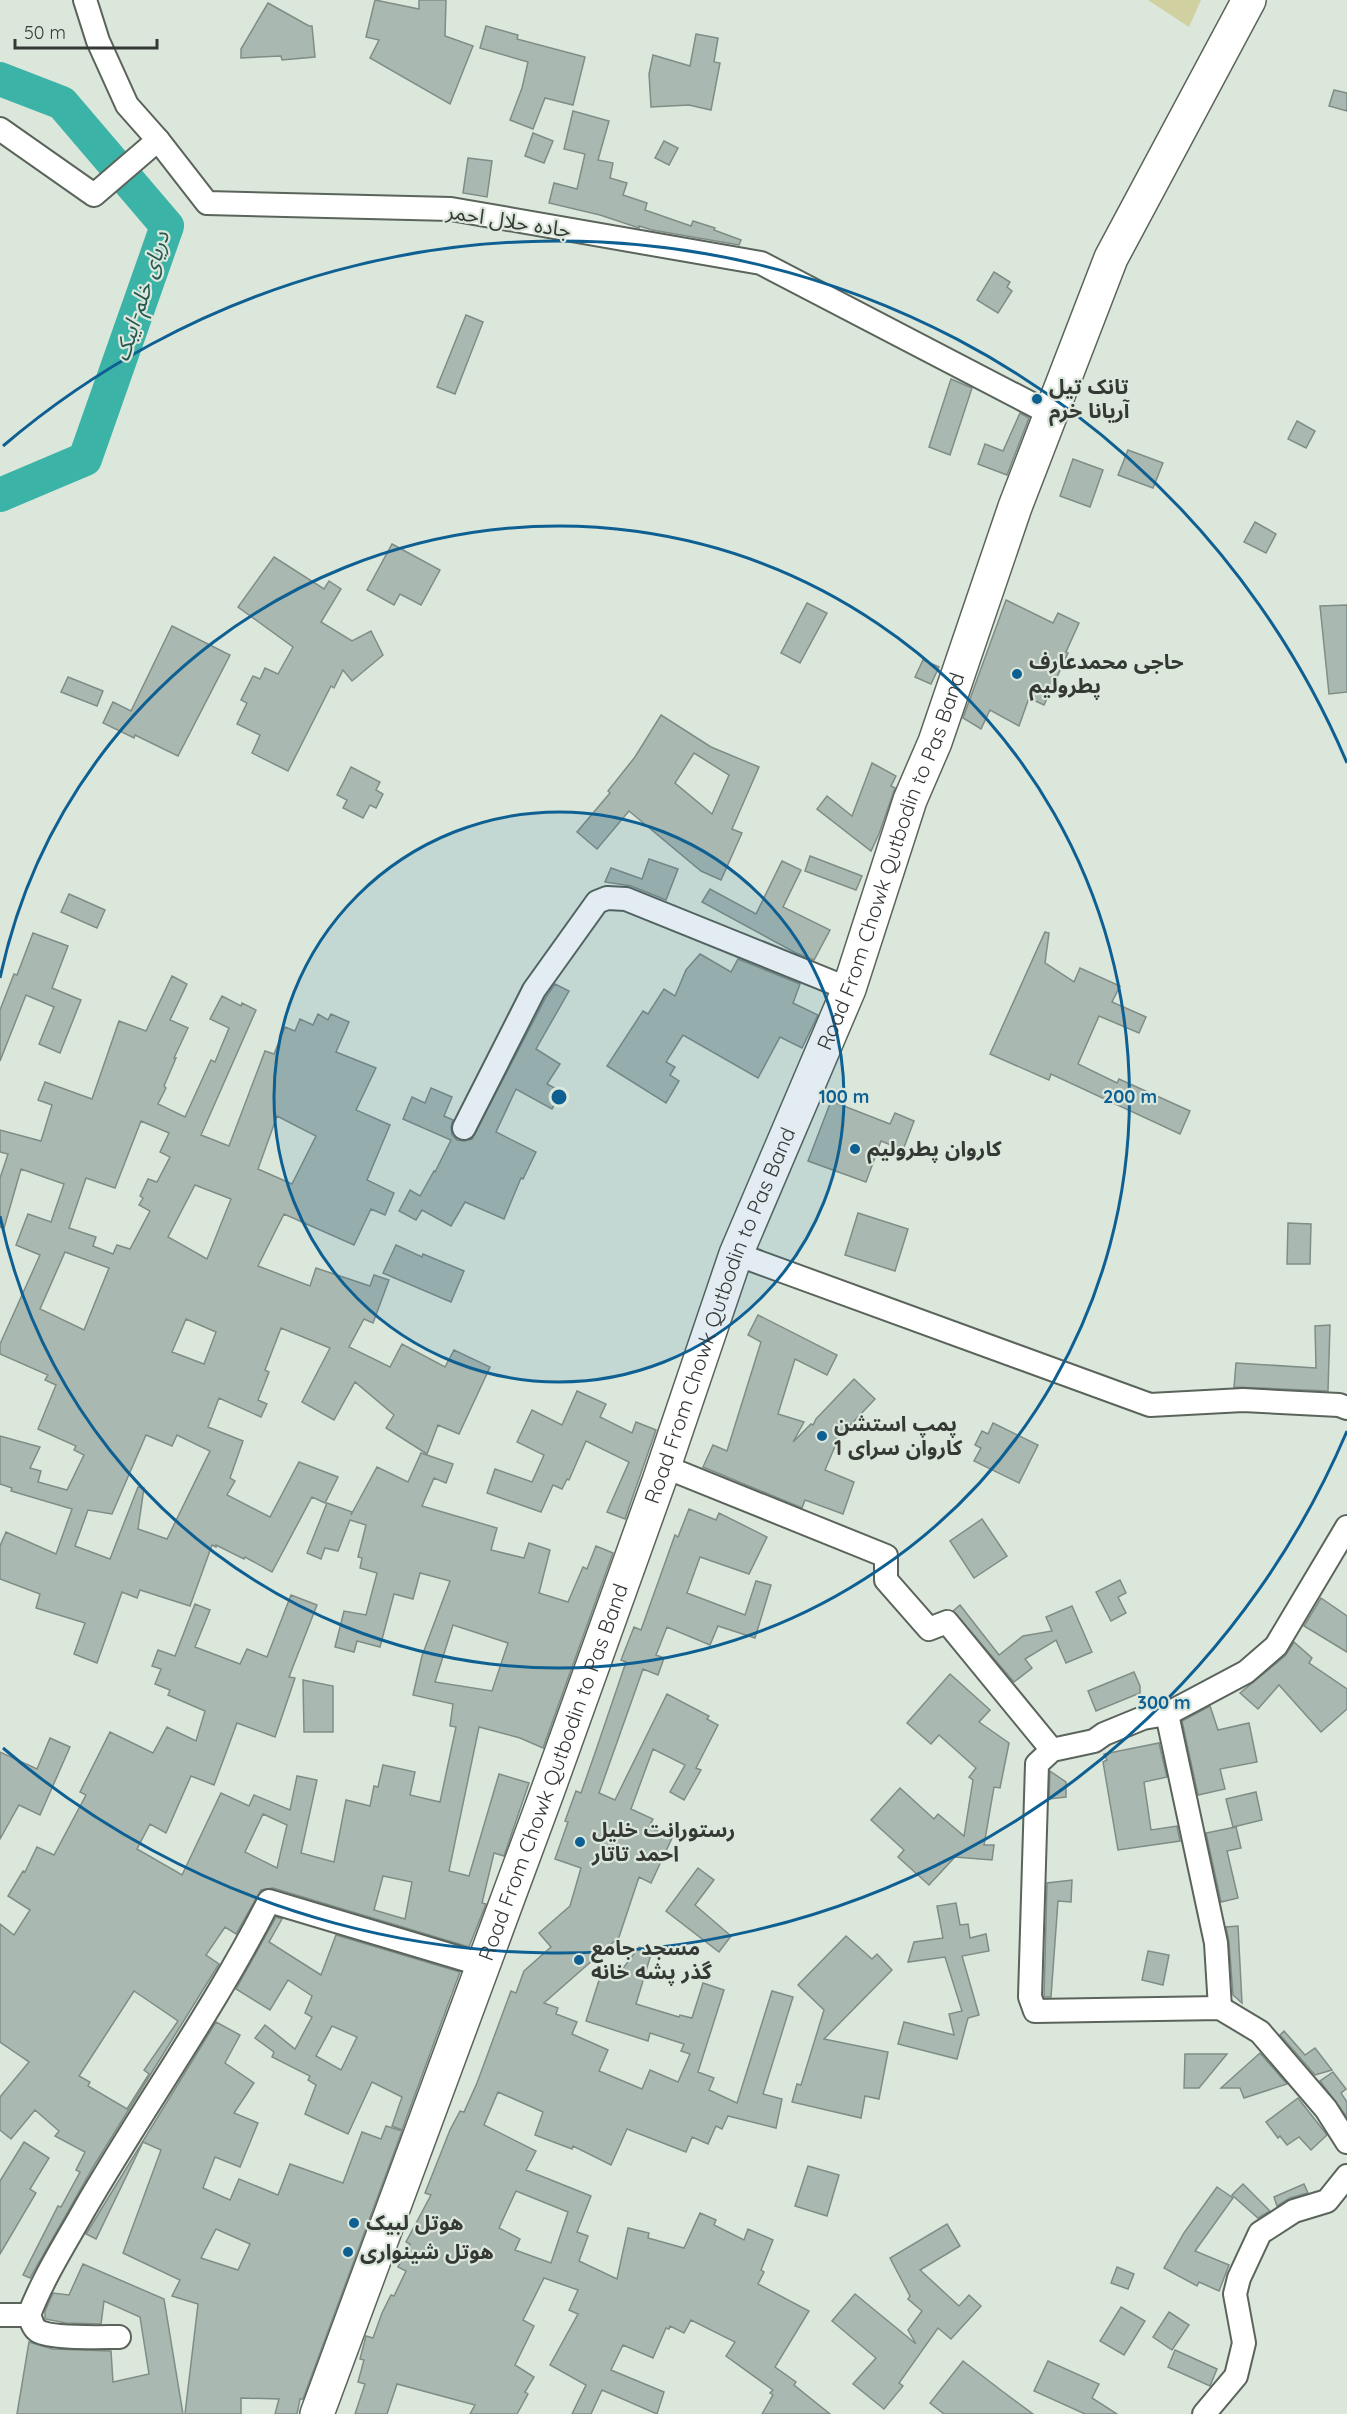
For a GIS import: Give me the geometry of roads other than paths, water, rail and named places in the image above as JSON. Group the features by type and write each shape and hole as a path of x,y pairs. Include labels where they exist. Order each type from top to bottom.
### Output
{"main road":[{"name":"Road From Chowk Qutbodin to Pas Band","path":"317,2414 483,1965 663,1466 736,1254 849,989 910,800 935,742 1016,507 1111,258 1249,0"}],"street":[{"path":"0,129 94,195 158,140 127,105 98,41 85,0"},
{"name":"جاده حلال احمر","path":"158,140 207,203 451,209 761,263 1051,414"},
{"path":"464,1128 534,990 597,902 606,898 626,899 849,989"},
{"path":"736,1254 1150,1405 1243,1400 1339,1405 1347,1408"},
{"path":"663,1466 886,1556 886,1580 929,1629 947,1622 1052,1750"},
{"path":"1347,1527 1276,1647 1246,1672 1167,1714 1143,1718 1104,1734 1094,1741 1052,1750 1037,1764 1030,1996 1035,2011 1220,2008 1260,2032 1326,2109 1347,2142"},
{"path":"1167,1714 1216,1943 1220,2008"},
{"path":"119,2337 79,2337 43,2333 35,2328 29,2315 38,2292 110,2165 246,1945 269,1901 483,1965"},
{"path":"1204,2414 1236,2376 1244,2343 1235,2294 1239,2278 1260,2233 1294,2211 1327,2201 1347,2176"},
{"path":"0,2315 29,2315"}],"waterway":[{"name":"دریای خلم-ایبک","path":"0,79 62,103 167,226 85,459 0,495"}],"place":[{"name":"تانک تیل آریانا خرم","path":"1037,399"},
{"name":"حاجی محمدعارف پطرولیم","path":"1017,674"},
{"name":"کاروان پطرولیم","path":"855,1149"},
{"name":"پمپ استشن کاروان سرای 1","path":"822,1436"},
{"name":"رستورانت خلیل احمد تاتار","path":"580,1842"},
{"name":"مسجد جامع گذر پشه خانه","path":"579,1960"},
{"name":"هوتل لبیک","path":"354,2223"},
{"name":"هوتل شینواری","path":"348,2252"}]}
